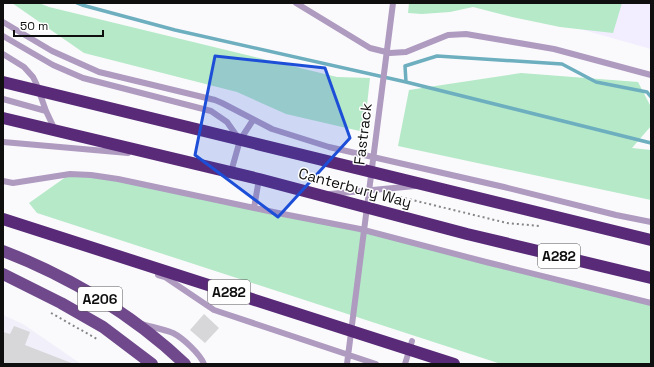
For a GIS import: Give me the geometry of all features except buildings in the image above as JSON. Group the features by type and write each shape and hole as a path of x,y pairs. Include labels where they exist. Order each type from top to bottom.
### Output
{"highway":[{"name":"Canterbury Way","path":"3,82 428,184 651,240"},
{"name":"Canterbury Way","path":"3,118 231,172 467,234 651,278"},
{"name":"A282","path":"3,219 454,364"}],"main road":[{"name":"A206","path":"3,251 70,282 104,301 162,343 185,364"},
{"name":"A206","path":"3,274 61,303 104,327 152,364"}],"lane":[{"path":"296,3 370,48 390,53 406,52 448,36 466,34 554,49 651,75"},
{"name":"Fastrack","path":"347,364 393,3"},
{"path":"3,22 52,51 99,72 214,100 272,129 329,147 651,222"},
{"path":"3,36 53,64 83,78 211,111 227,122 240,140"},
{"path":"3,54 24,67 29,72 36,83 46,111 55,130"},
{"path":"3,100 46,111"},
{"path":"231,172 240,140 253,120"},
{"path":"3,142 164,156"},
{"path":"3,181 13,183 63,175 91,175 126,181 360,229 651,303"},
{"path":"254,208 259,179"},
{"path":"320,195 428,184"},
{"path":"3,223 113,258 164,277 214,310 376,364"},
{"path":"133,321 173,333 178,336 197,353 204,364"},
{"path":"405,364 412,341"}],"path":[{"path":"394,196 507,223 546,227"},
{"path":"51,313 100,341"}],"highlighted area":[{"path":"215,56 325,68 350,138 278,217 195,155"}],"shaded area":[{"path":"488,3 651,3 651,49"},
{"path":"3,315 23,324 81,364 3,364"}],"green space":[{"path":"12,3 39,3 49,7 337,77 370,78 364,132 286,114 237,92 84,53"},
{"path":"409,3 622,3 613,33 560,27 473,7 450,12 422,14 408,13"},
{"path":"521,73 638,82 651,107 651,126 632,148 651,150 651,200 398,146 409,90"},
{"path":"70,174 91,175 347,226 651,303 651,364 501,364 37,213 29,203"}],"waterway":[{"path":"77,3 175,30 406,82 651,143"},
{"path":"406,82 405,66 437,56 562,64 596,82 647,92 651,97"}]}
